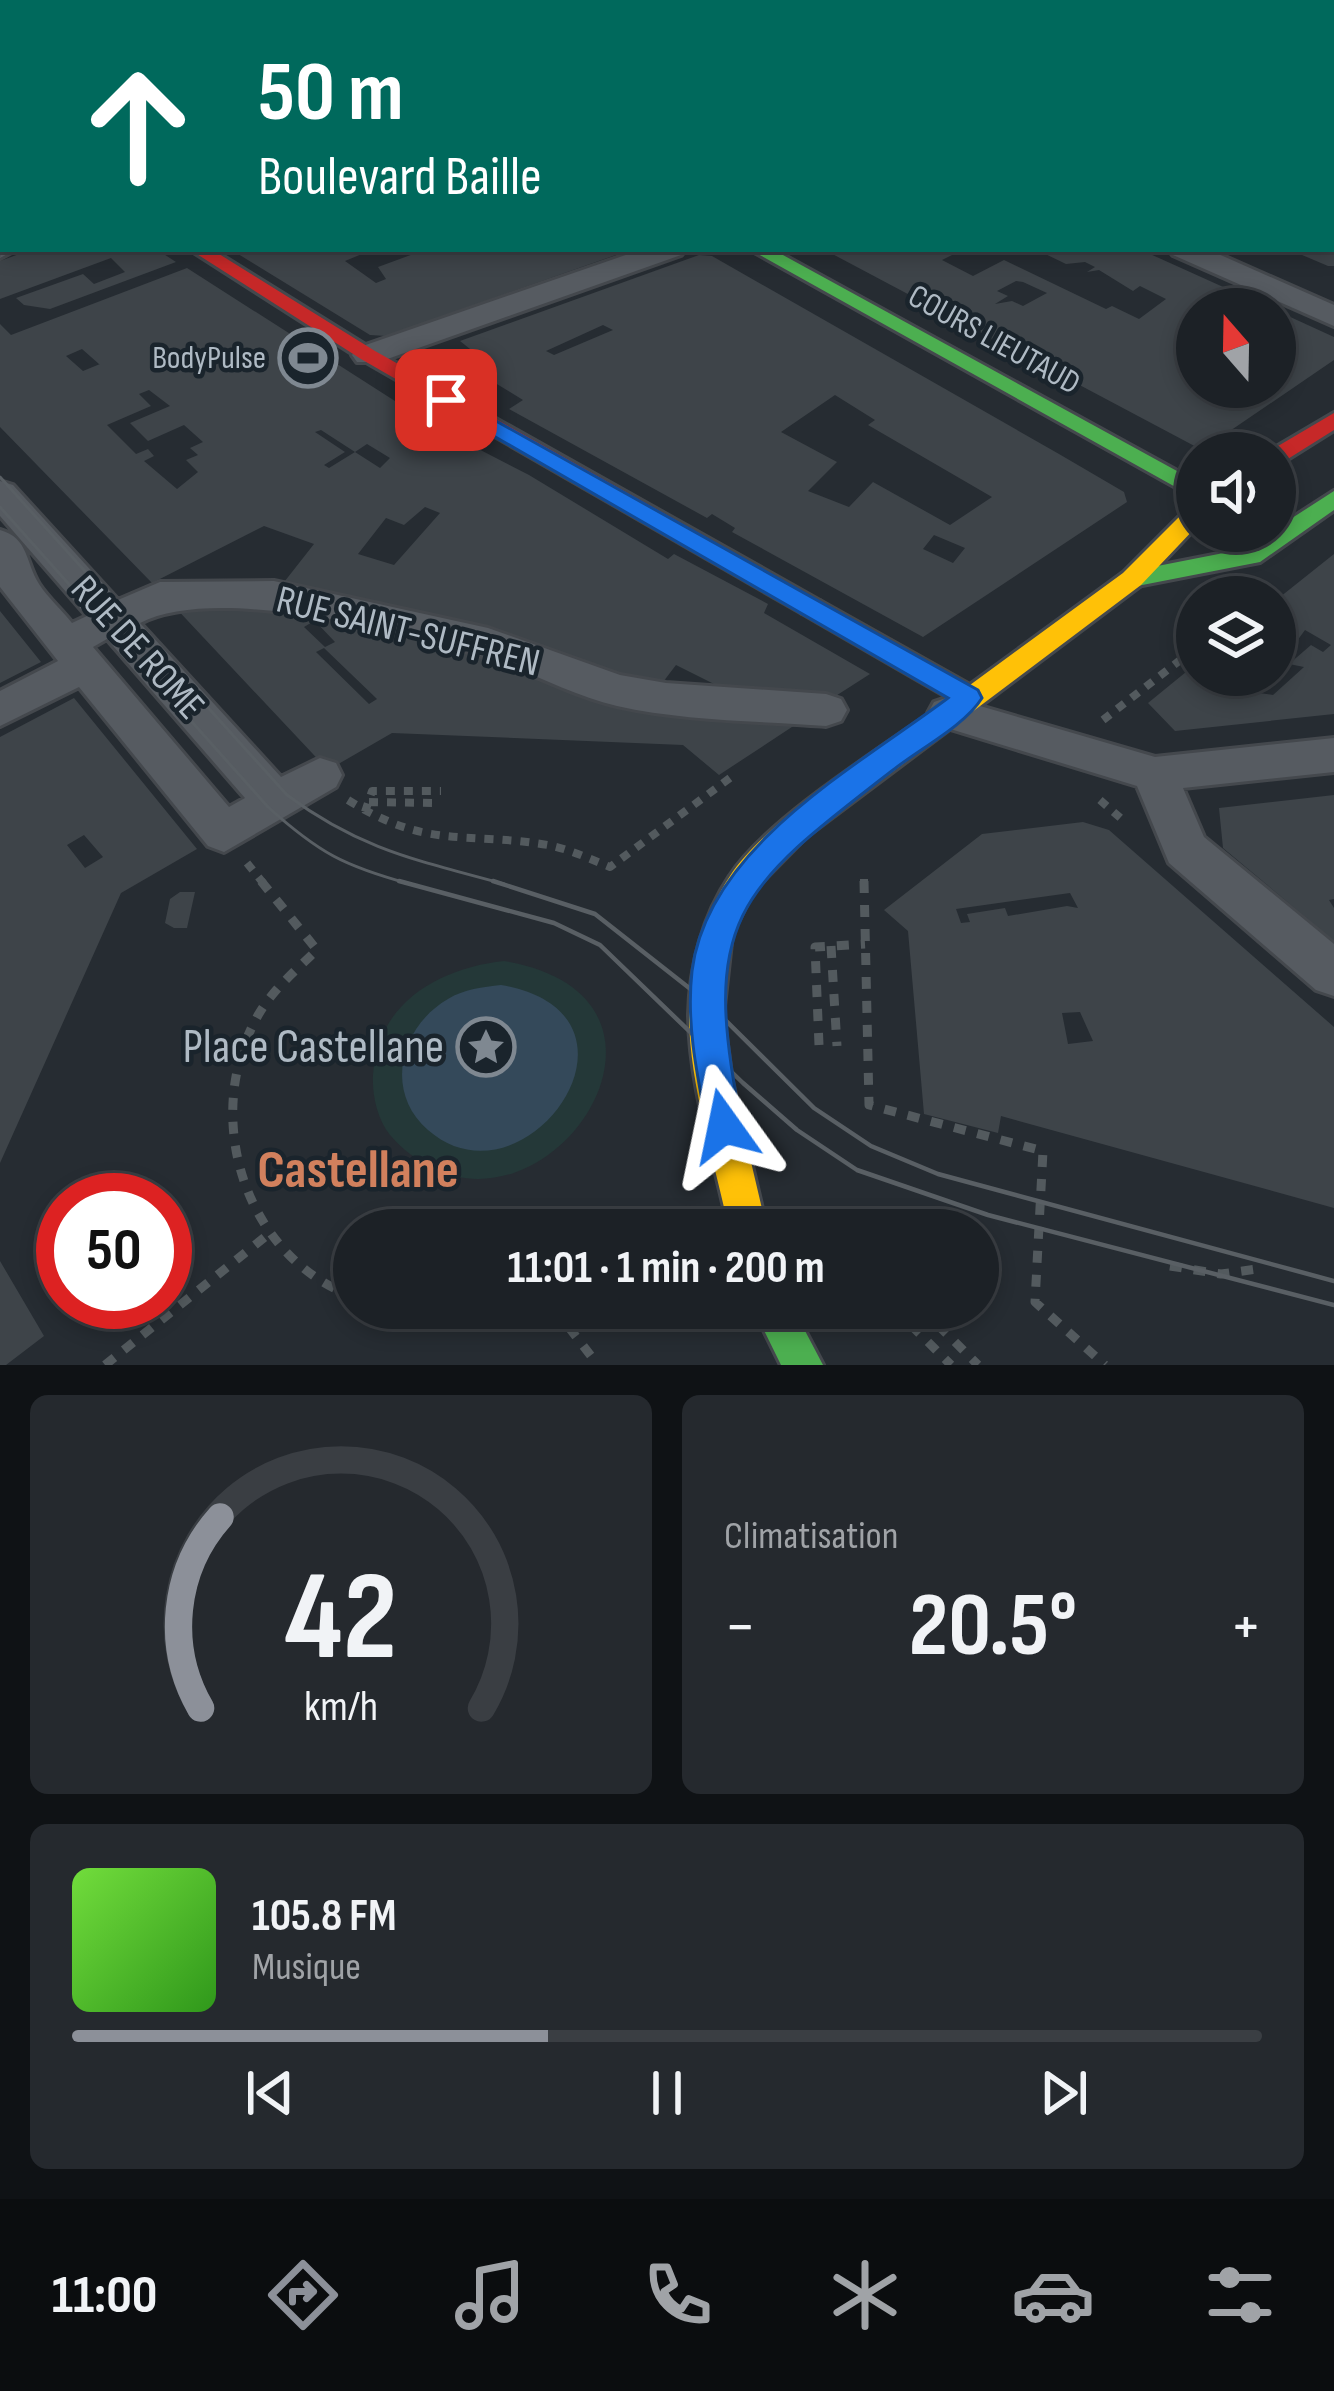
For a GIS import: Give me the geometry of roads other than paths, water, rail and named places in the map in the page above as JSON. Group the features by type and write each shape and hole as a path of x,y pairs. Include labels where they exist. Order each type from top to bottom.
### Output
{"main road":[{"path":"203,252 368,356 959,705"},
{"name":"COURS LIEUTAUD","path":"763,252 1176,480"},
{"path":"1296,444 1334,420"},
{"path":"1296,499 1334,499"},
{"path":"1296,518 1334,499"},
{"path":"744,1209 709,1048 708,972 716,934 742,882 796,828 1132,579 1176,534"},
{"path":"1132,579 1217,552"},
{"path":"783,1329 802,1365"}],"street":[{"path":"368,356 663,252"},
{"path":"1190,252 1334,316"},
{"name":"RUE DE ROME","path":"0,493 275,802 224,833 77,653 9,586 9,553 0,542"},
{"name":"RUE SAINT-SUFFREN","path":"0,710 77,653 111,620 160,596 274,595 488,643 615,690 665,699 826,710"},
{"path":"959,705 1155,774 1334,755"},
{"path":"1155,774 1186,849 1334,974"},
{"path":"275,802 320,775"}],"water":[{"path":"501,985 550,1003 574,1032 577,1066 564,1100 538,1129 504,1147 466,1149 428,1130 414,1114 402,1079 404,1060 409,1042 432,1011 460,993"}],"tram line":[{"path":"0,477 287,795 365,841 504,884"},
{"path":"0,507 268,807 333,856 409,884"},
{"path":"399,881 409,884"},
{"path":"493,881 595,914 707,1002 814,1108 871,1146 938,1174 1334,1281"},
{"path":"409,884 554,923 600,945 743,1083 797,1130 857,1170 988,1215 1334,1305"}],"place":[{"name":"BodyPulse","path":"308,358"},
{"name":"Place Castellane","path":"486,1047"}],"district":[{"name":"Castellane","path":"358,1170"}]}
